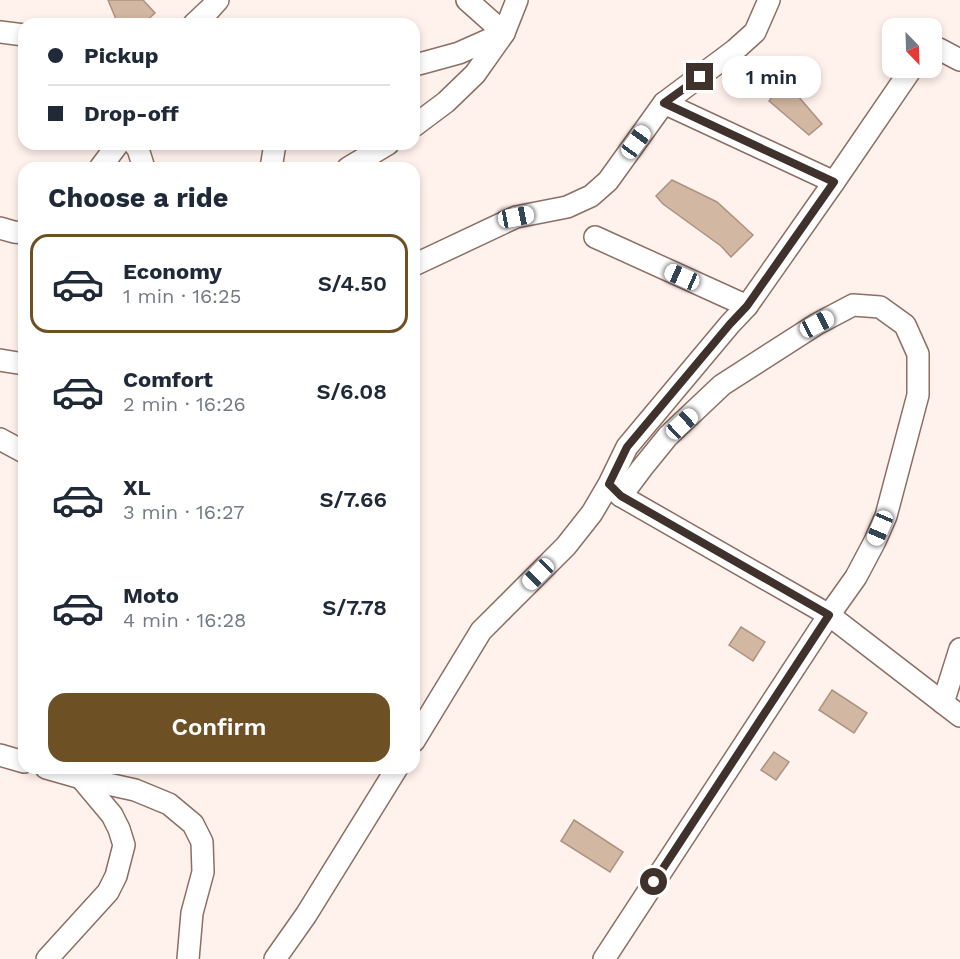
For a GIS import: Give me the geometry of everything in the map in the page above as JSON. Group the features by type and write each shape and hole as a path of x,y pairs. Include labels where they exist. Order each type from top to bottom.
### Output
{"street":[{"path":"467,0 504,33"},
{"path":"420,122 446,102 475,74 504,33 517,0"},
{"path":"420,262 516,217 567,207 591,196 608,180 664,103 735,50 755,32 769,0"},
{"path":"199,18 210,3"},
{"path":"420,64 459,53 504,33"},
{"path":"0,38 18,36"},
{"path":"942,51 960,60"},
{"path":"615,490 627,447 747,306 905,78"},
{"path":"664,103 834,182"},
{"path":"358,162 378,150"},
{"path":"0,228 18,232"},
{"path":"595,237 747,306"},
{"path":"420,731 481,631 566,546 592,513 642,468 668,436 722,386 817,324 853,305 880,308 905,325 918,354 918,395 886,516 875,541 856,577 604,959"},
{"path":"0,360 18,363"},
{"path":"0,439 18,449"},
{"path":"615,490 829,615 960,716"},
{"path":"943,702 960,649"},
{"path":"0,754 18,760"},
{"path":"67,774 135,790 169,804 194,824 202,842 203,872 192,913 188,959"},
{"path":"275,959 306,915 393,774"},
{"path":"47,959 108,892 116,876 124,845 112,815 81,778"}],"building":[{"path":"108,0 143,0 155,13 150,18 116,18"},
{"path":"785,81 822,124 809,135 769,101 771,99 765,91"},
{"path":"672,180 717,202 753,235 731,257 721,246 663,204 656,196"},
{"path":"741,627 765,642 753,661 729,645"},
{"path":"832,690 867,713 854,733 819,710"},
{"path":"774,752 789,762 776,780 761,770"},
{"path":"574,820 623,852 610,872 561,841"}],"route":[{"path":"654,882 829,615 621,496 609,484 627,447 747,306 834,182 664,103 700,77"}]}
